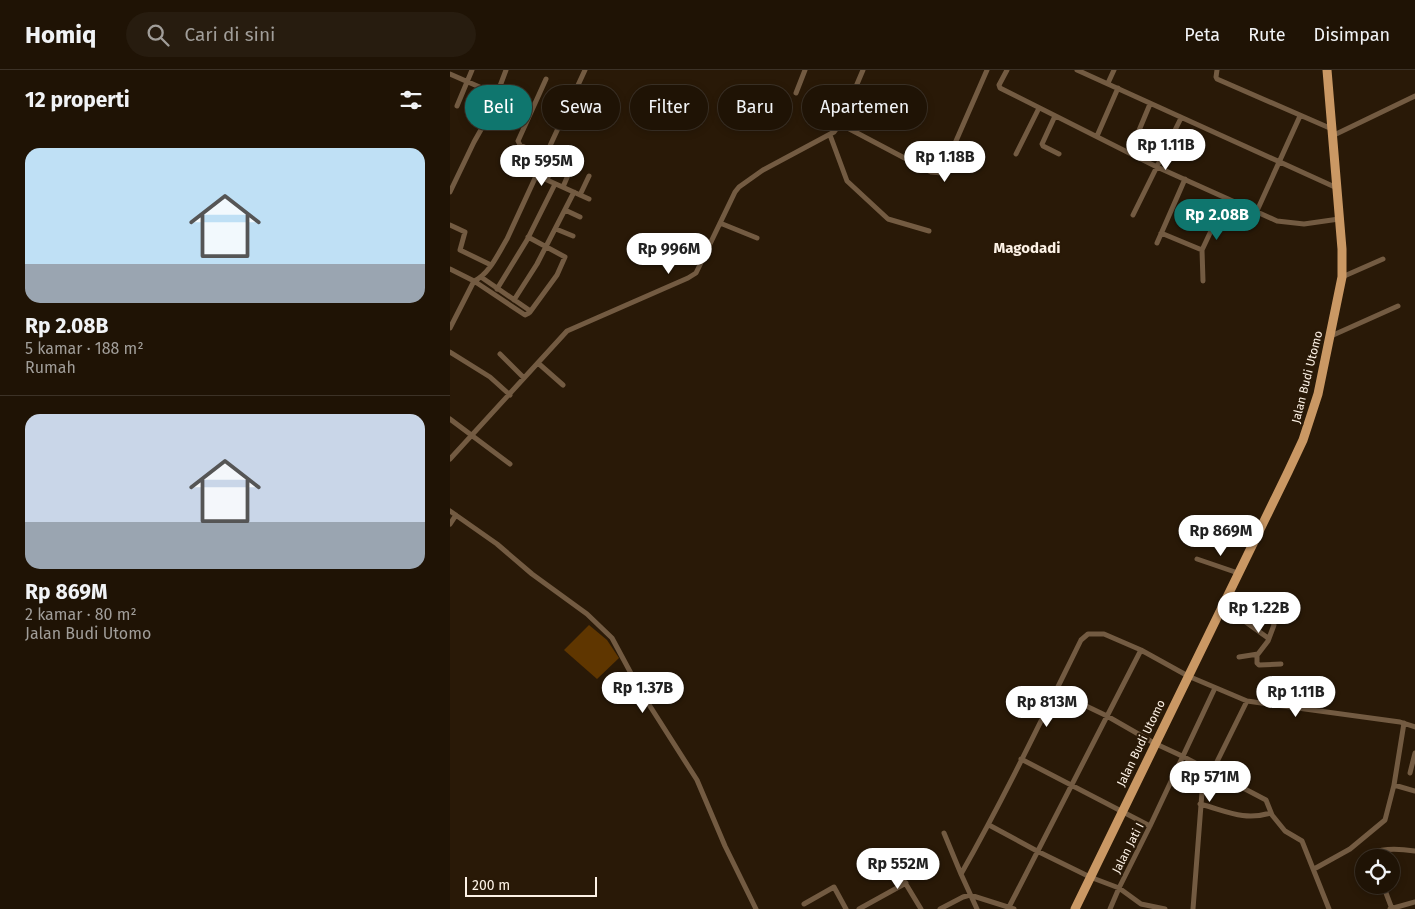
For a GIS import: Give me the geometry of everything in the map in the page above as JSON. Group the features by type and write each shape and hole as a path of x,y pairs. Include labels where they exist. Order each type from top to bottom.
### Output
{"main road":[{"name":"Jalan Budi Utomo","path":"1075,909 1154,743 1303,440 1318,394 1342,277 1343,262 1327,70"}],"street":[{"path":"457,106 472,70"},
{"path":"500,85 506,70"},
{"path":"450,328 474,281 481,277 491,265 507,239 585,70"},
{"path":"796,93 805,70"},
{"path":"857,85 863,70"},
{"path":"851,130 931,172 942,173 987,70"},
{"path":"1007,70 999,85 1000,88 1158,167 1256,213 1277,222 1291,224 1339,219"},
{"path":"1077,70 1337,188"},
{"path":"1108,84 1114,70"},
{"path":"1209,70 1217,72 1217,79 1300,116 1332,133 1415,96"},
{"path":"450,74 476,85"},
{"path":"532,108 546,79"},
{"path":"1097,136 1118,88"},
{"path":"1130,152 1150,104"},
{"path":"1016,154 1039,108"},
{"path":"1055,116 1042,144 1059,154"},
{"path":"1256,213 1300,116"},
{"path":"1133,215 1181,118"},
{"path":"450,192 481,130"},
{"path":"522,130 518,143 544,156"},
{"path":"450,459 510,395 561,336 576,326 694,274 698,270 739,187 763,170 830,135 835,130"},
{"path":"830,135 847,181 888,219 929,231"},
{"path":"547,180 554,163"},
{"path":"563,187 571,168"},
{"path":"536,175 589,199"},
{"path":"580,195 589,176"},
{"path":"1157,243 1185,179"},
{"path":"497,289 528,237 555,184"},
{"path":"514,300 537,264 574,192"},
{"path":"1203,281 1202,250 1226,199"},
{"path":"565,210 580,217"},
{"path":"720,223 757,238"},
{"path":"450,225 466,233 459,250 491,265"},
{"path":"556,229 573,236"},
{"path":"1161,233 1202,250"},
{"path":"450,269 474,281 525,315 528,315 557,275 565,260 565,256 528,237"},
{"path":"1342,277 1383,259"},
{"path":"481,277 530,312"},
{"path":"1330,336 1398,306"},
{"path":"450,352 490,377 510,395"},
{"path":"500,354 524,378"},
{"path":"538,363 563,385"},
{"path":"450,419 510,464"},
{"path":"450,511 497,544 532,574 587,614 612,638 641,692 697,780 725,846 756,909"},
{"path":"450,524 456,515"},
{"path":"1197,559 1238,573"},
{"path":"1226,599 1240,608"},
{"path":"1268,638 1240,618 1240,608 1243,604 1248,605 1273,622 1274,625 1268,638 1256,655 1256,663 1259,665 1281,664"},
{"path":"961,874 989,825 1081,640 1088,634 1104,634 1141,650 1188,676 1247,701 1404,723 1415,727"},
{"path":"940,909 970,895 1011,908 1038,851 1141,650"},
{"path":"1239,657 1256,655"},
{"name":"Jalan Jati I","path":"1110,909 1215,688"},
{"path":"1055,691 1107,716 1154,743 1266,800 1271,813 1287,833 1302,841 1329,909"},
{"path":"1193,909 1202,792 1247,701"},
{"path":"1314,869 1358,844 1385,820 1394,785 1404,723"},
{"path":"1410,773 1415,753"},
{"path":"1022,759 1073,784 1150,826"},
{"path":"1394,785 1415,791"},
{"path":"1200,804 1238,816 1254,817 1271,813"},
{"path":"989,825 1090,877 1119,888 1141,904 1165,909"},
{"path":"944,832 977,909"},
{"path":"1400,850 1415,851"},
{"path":"892,861 921,909"},
{"path":"859,909 906,883"},
{"path":"804,904 834,887 846,909"},
{"path":"1386,894 1391,909 1415,902"}],"shaded area":[{"path":"589,625 607,640 619,658 597,679 564,650"}],"district":[{"name":"Magodadi","path":"1027,248"}]}
